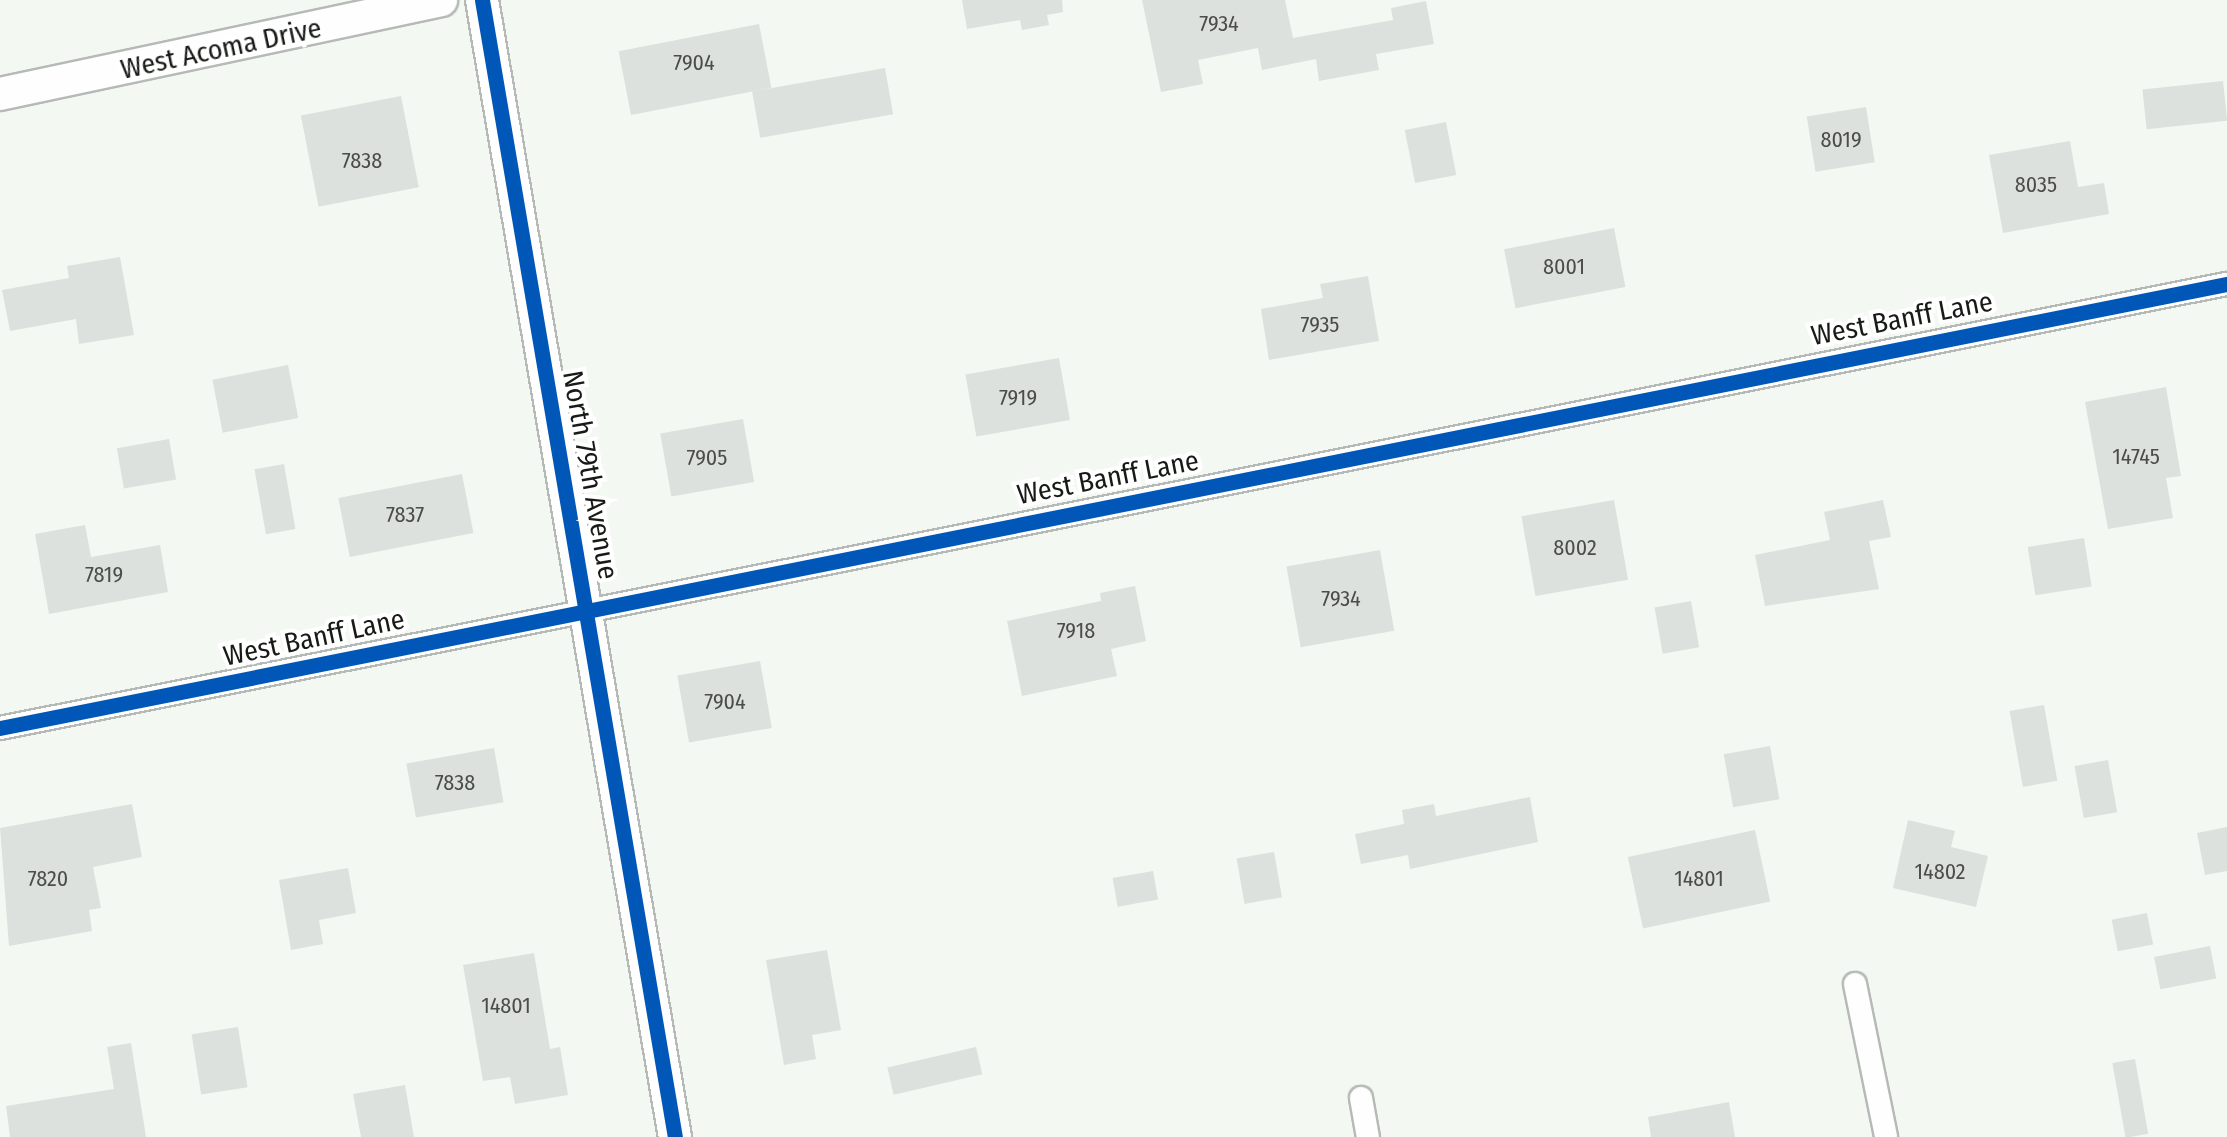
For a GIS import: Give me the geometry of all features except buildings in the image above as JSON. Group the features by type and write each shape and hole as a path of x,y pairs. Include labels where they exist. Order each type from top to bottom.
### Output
{"street":[{"name":"West Acoma Drive","path":"0,94 441,0"},
{"name":"North 79th Avenue","path":"482,0 675,1137"},
{"name":"West Banff Lane","path":"0,728 587,607 2227,284"},
{"path":"1856,984 1886,1137"},
{"path":"1361,1098 1368,1137"}],"cycle path":[{"path":"482,0 675,1137"},
{"path":"0,728 2227,284"}]}
